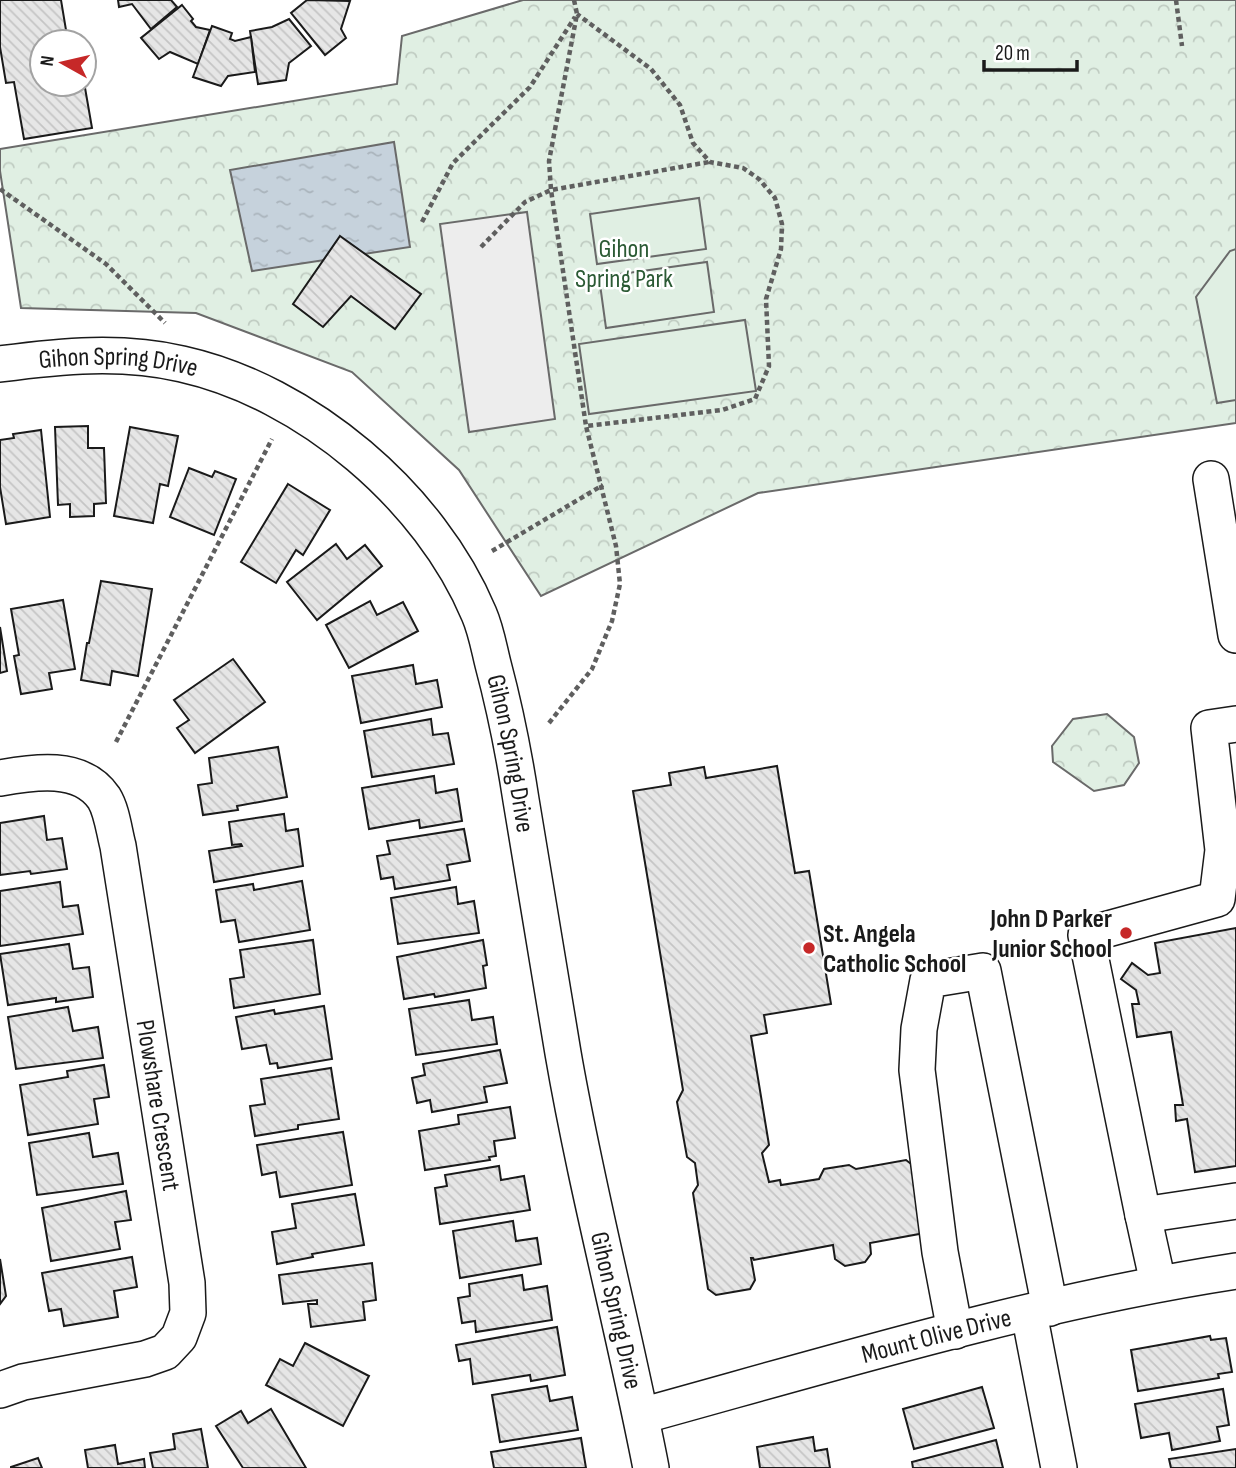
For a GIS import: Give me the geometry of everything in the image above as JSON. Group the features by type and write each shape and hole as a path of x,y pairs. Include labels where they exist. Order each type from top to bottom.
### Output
{"street":[{"name":"Gihon Spring Drive","path":"0,364 69,355 123,355 183,364 243,383 290,408 360,454 409,503 445,549 481,617 508,719 568,1081 651,1468"},
{"path":"1211,479 1236,635"},
{"path":"1158,1283 1086,935 1217,899 1223,850 1209,728 1236,724"},
{"name":"Plowshare Crescent","path":"0,778 32,773 62,773 86,782 103,798 112,820 187,1283 188,1313 179,1337 165,1352 145,1359 23,1382 0,1390"},
{"path":"955,1331 942,1266 917,1070 919,1029 928,980 983,971 1039,1311 1059,1468"},
{"path":"1143,1215 1236,1201"},
{"name":"Mount Olive Drive","path":"641,1416 955,1331 1158,1283 1236,1271"}],"path":[{"path":"549,723 592,669 612,621 620,584 616,546 603,485 586,426 551,190 550,161 577,14 574,0"},
{"path":"1175,0 1182,46"},
{"path":"577,14 651,69 680,105 693,143 710,162"},
{"path":"422,222 453,163 530,87 577,14"},
{"path":"481,247 524,202 551,190 710,162 743,168 759,178 775,198 782,224 781,249 766,299 769,366 755,399 722,410 586,426"},
{"path":"0,189 106,264 166,323"},
{"path":"116,742 272,439"},
{"path":"492,551 603,485"}],"green space":[{"name":"Gihon Spring Park","path":"523,0 1236,0 1236,423 758,493 541,596 459,470 352,372 196,313 21,308 0,171 0,149 397,84 402,36"},
{"path":"699,198 706,249 597,264 590,214"},
{"path":"1236,249 1236,400 1217,403 1196,297 1230,251"},
{"path":"707,262 714,312 606,328 599,277"},
{"path":"745,320 756,391 589,414 579,344"},
{"path":"1107,714 1134,737 1139,763 1124,785 1094,791 1053,762 1052,746 1073,719"}],"shaded area":[{"path":"527,212 555,419 469,432 440,224"}],"water":[{"path":"394,142 410,247 252,271 230,170"}],"building":[{"path":"0,0 61,0 66,28 28,28 28,98 87,98 92,128 24,139 14,82 6,83 0,47"},
{"path":"118,0 171,0 177,7 151,29 132,4 119,7"},
{"path":"307,0 350,1 341,29 346,38 325,55 291,13"},
{"path":"182,5 196,27 210,30 198,64 170,52 159,59 141,38"},
{"path":"289,19 311,46 289,63 286,80 258,84 250,31 272,27"},
{"path":"212,26 232,33 230,39 235,41 251,37 255,72 228,76 221,86 193,77"},
{"path":"340,236 421,294 395,329 351,296 323,327 293,304"},
{"path":"88,426 88,448 104,448 106,503 94,504 94,516 70,517 70,504 58,505 55,427"},
{"path":"130,427 178,436 168,486 160,484 153,523 114,516"},
{"path":"41,430 50,517 6,524 0,487 0,440 14,438 13,434"},
{"path":"189,468 212,477 215,471 236,479 214,535 170,517"},
{"path":"288,484 330,510 303,555 296,550 276,583 241,562"},
{"path":"336,544 347,559 365,545 382,566 317,620 287,582"},
{"path":"101,581 152,589 138,676 112,671 110,685 81,680"},
{"path":"63,600 75,669 49,673 52,689 21,694 14,656 19,655 11,609"},
{"path":"370,601 377,615 403,602 418,631 349,668 326,625"},
{"path":"0,627 7,671 0,673"},
{"path":"233,659 265,702 195,753 177,728 189,720 174,700"},
{"path":"413,665 416,684 437,680 442,707 361,723 352,676"},
{"path":"431,719 433,735 448,733 454,764 372,777 364,731"},
{"path":"278,747 287,797 237,806 238,810 203,815 198,785 212,783 209,758"},
{"path":"777,766 795,873 809,871 831,1004 764,1015 767,1033 751,1036 769,1145 762,1153 769,1182 780,1180 781,1185 819,1179 824,1169 849,1165 856,1169 906,1160 915,1167 926,1225 919,1234 870,1243 871,1254 865,1262 845,1266 835,1259 833,1245 754,1260 751,1258 755,1280 750,1289 716,1295 708,1289 693,1193 698,1185 695,1163 687,1157 677,1102 683,1090 633,791 671,785 669,773 704,767 706,778"},
{"path":"434,776 436,793 457,789 462,821 420,828 419,820 369,829 362,788"},
{"path":"284,814 286,831 298,829 303,866 214,882 209,851 242,846 232,845 229,822"},
{"path":"44,816 47,840 62,838 67,869 0,875 0,823"},
{"path":"464,829 470,861 447,865 450,880 395,889 393,877 381,879 377,856 390,854 387,841"},
{"path":"302,881 310,930 239,942 235,920 221,922 216,890 253,884 254,890"},
{"path":"60,882 63,907 78,905 83,934 0,946 0,891"},
{"path":"456,887 458,904 474,901 479,933 398,944 391,898"},
{"path":"1236,928 1236,1166 1195,1172 1187,1119 1176,1121 1175,1105 1183,1105 1171,1032 1137,1037 1132,1004 1139,1004 1136,990 1121,979 1132,963 1148,975 1160,973 1155,943"},
{"path":"313,940 320,994 234,1008 230,979 244,977 240,950"},
{"path":"483,940 487,965 483,966 486,988 435,997 434,994 404,999 397,957"},
{"path":"69,944 73,969 89,967 93,997 56,1002 56,998 8,1005 0,954"},
{"path":"469,1000 472,1020 493,1017 497,1044 416,1055 409,1009"},
{"path":"324,1006 332,1059 278,1068 277,1063 270,1064 266,1045 242,1049 236,1017 274,1010 275,1014"},
{"path":"68,1007 73,1031 98,1027 103,1058 16,1069 8,1017"},
{"path":"500,1050 507,1083 484,1087 487,1102 432,1112 430,1100 417,1103 412,1078 425,1075 423,1064"},
{"path":"104,1065 109,1097 94,1099 98,1124 28,1135 20,1085 68,1077 67,1071"},
{"path":"331,1068 339,1119 298,1125 298,1129 255,1136 250,1106 265,1104 261,1079"},
{"path":"510,1107 515,1138 494,1141 496,1156 489,1157 490,1160 425,1170 419,1131 459,1124 458,1115"},
{"path":"343,1132 352,1185 280,1197 276,1172 262,1175 257,1145"},
{"path":"89,1133 93,1157 118,1153 123,1184 37,1195 29,1143"},
{"path":"499,1166 501,1180 524,1176 530,1210 440,1224 435,1188 447,1186 445,1175"},
{"path":"126,1191 131,1220 115,1222 120,1249 51,1261 42,1208"},
{"path":"355,1194 364,1245 312,1254 313,1257 277,1264 272,1232 296,1228 292,1204"},
{"path":"513,1221 516,1241 537,1238 541,1264 460,1278 453,1231"},
{"path":"132,1257 137,1287 114,1291 118,1317 64,1326 61,1309 49,1311 42,1273"},
{"path":"0,1259 6,1296 0,1304"},
{"path":"372,1263 376,1300 363,1302 365,1320 311,1327 308,1304 317,1304 317,1300 283,1304 279,1275"},
{"path":"522,1275 524,1290 547,1286 552,1320 476,1332 475,1321 462,1323 458,1298 470,1296 469,1284"},
{"path":"557,1327 565,1375 531,1381 530,1375 473,1384 470,1359 459,1361 456,1345"},
{"path":"1210,1336 1211,1340 1226,1338 1232,1372 1218,1374 1219,1378 1138,1391 1131,1350"},
{"path":"305,1343 369,1376 343,1426 266,1385 280,1359 293,1366"},
{"path":"547,1386 550,1401 572,1397 578,1430 500,1442 492,1395"},
{"path":"982,1387 994,1428 914,1449 903,1409"},
{"path":"1223,1389 1229,1425 1217,1427 1220,1441 1172,1450 1169,1433 1141,1438 1135,1404"},
{"path":"271,1409 306,1468 243,1468 216,1426 241,1411 248,1423"},
{"path":"201,1429 208,1468 153,1468 150,1453 175,1449 173,1434"},
{"path":"813,1437 815,1451 827,1449 830,1468 760,1468 757,1447"},
{"path":"581,1438 586,1468 494,1468 491,1452"},
{"path":"996,1440 1003,1468 913,1468 912,1462"},
{"path":"115,1445 118,1464 144,1459 145,1468 88,1468 85,1450"},
{"path":"1236,1449 1236,1468 1171,1468 1169,1459"},
{"path":"38,1458 42,1468 11,1468 11,1467"}],"place":[{"name":"John D Parker Junior School","path":"1126,933"},
{"name":"St. Angela Catholic School","path":"809,948"}]}
